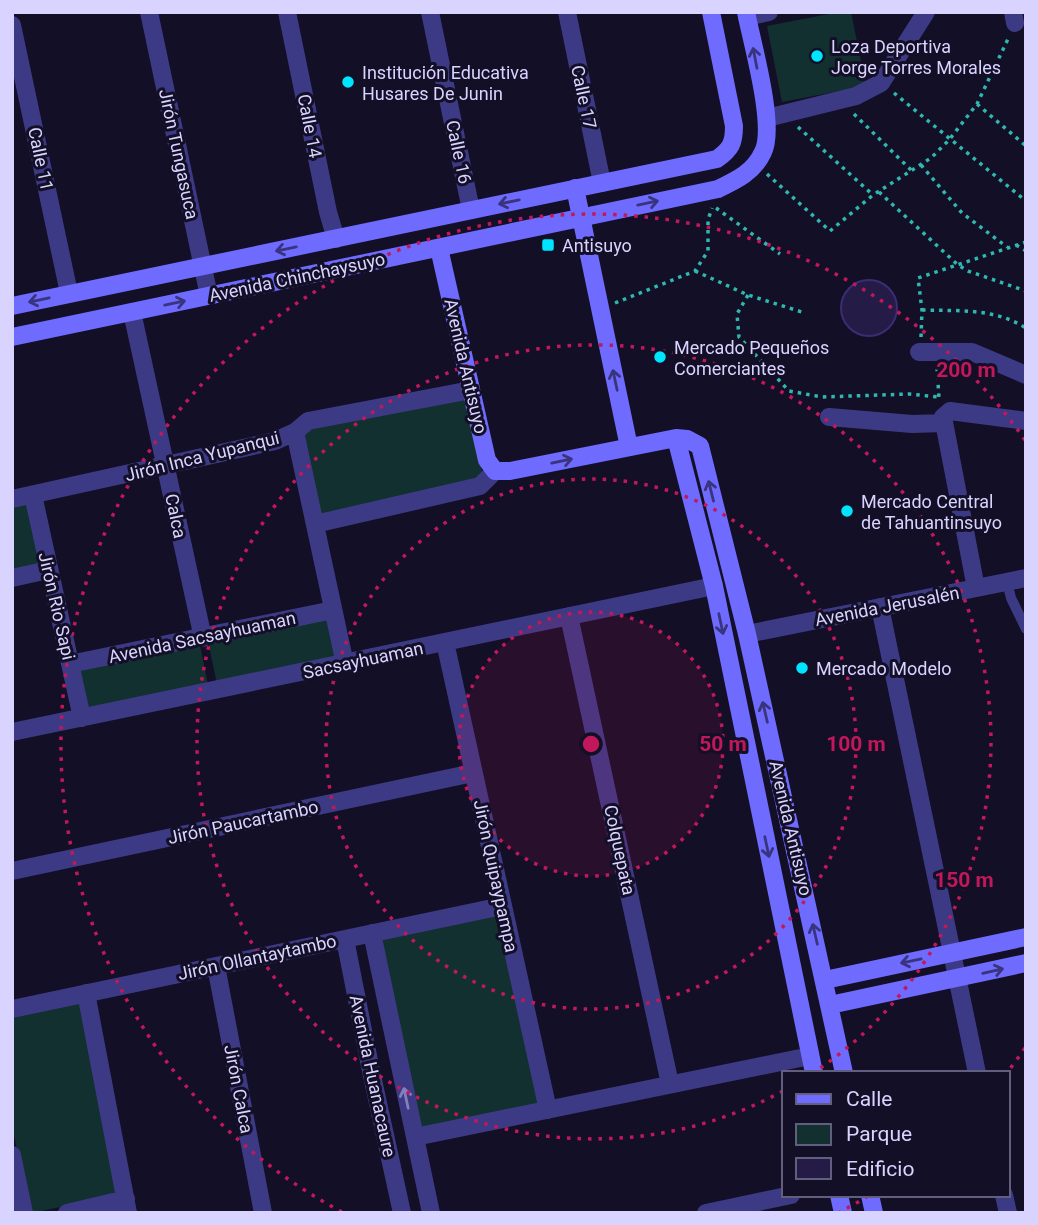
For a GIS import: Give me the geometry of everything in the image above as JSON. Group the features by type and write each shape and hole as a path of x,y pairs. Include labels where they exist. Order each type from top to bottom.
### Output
{"street":[{"name":"Jirón Tungasuca","path":"149,12 209,296"},
{"name":"Calle 14","path":"288,12 325,198 336,239"},
{"name":"Calle 16","path":"430,12 471,211"},
{"name":"Calle 17","path":"567,12 602,183"},
{"path":"629,447 575,188 717,159 729,150 734,141 734,126 711,12"},
{"path":"581,217 710,199 753,169 764,151 768,136 747,14 769,12"},
{"path":"767,118 840,100 868,91 881,83 926,12"},
{"name":"Calle 11","path":"12,25 69,293"},
{"name":"Avenida Chinchaysuyo","path":"12,306 575,188"},
{"name":"Avenida Chinchaysuyo","path":"12,337 581,217"},
{"name":"Avenida Antisuyo","path":"439,248 487,460 495,471"},
{"name":"Calca","path":"132,312 203,638"},
{"path":"927,351 972,352 1026,375"},
{"name":"Jirón Inca Yupanqui","path":"12,499 275,441 295,432 308,421 471,390"},
{"path":"829,417 912,424 945,411 1026,421"},
{"path":"945,411 976,588"},
{"path":"295,432 345,664"},
{"path":"315,524 480,486 495,471 510,471 676,438"},
{"name":"Avenida Antisuyo","path":"812,1064 714,586 676,438 694,442 701,451 747,634 844,1071"},
{"name":"Jirón Rio Sapi","path":"33,495 82,718"},
{"path":"12,578 48,570"},
{"name":"Avenida Jerusalén","path":"747,634 1026,578"},
{"name":"Sacsayhuaman","path":"12,732 714,586"},
{"path":"880,607 977,1071"},
{"name":"Avenida Sacsayhuaman","path":"70,664 333,610"},
{"name":"Colquepata","path":"569,616 670,1084"},
{"name":"Jirón Quipaypampa","path":"445,642 548,1110"},
{"name":"Jirón Paucartambo","path":"12,871 473,774"},
{"name":"Jirón Ollantaytambo","path":"12,1009 502,906"},
{"path":"372,933 430,1213"},
{"path":"825,980 1026,937"},
{"name":"Avenida Huanacaure","path":"345,939 370,1071 402,1213"},
{"path":"830,1005 1026,963"},
{"name":"Jirón Calca","path":"216,966 263,1213"},
{"path":"66,1213 127,1206 86,993"},
{"path":"415,1137 670,1084 812,1064"},
{"path":"12,1155 24,1213"},
{"path":"706,1213 782,1197"}],"lane":[{"path":"1007,582 1011,598 1026,629"}],"path":[{"path":"756,163 830,231 873,195 921,165 950,140 977,104 1014,18"},
{"path":"881,83 1026,201"},
{"path":"840,100 912,171"},
{"path":"977,104 1026,146"},
{"path":"793,111 797,125 873,195"},
{"path":"921,165 962,213 1008,248"},
{"path":"879,192 958,265 1026,291"},
{"path":"710,199 780,254"},
{"path":"600,309 695,271 708,251 710,199"},
{"path":"945,411 927,351 918,278 1026,242"},
{"path":"1016,245 1026,251"},
{"path":"695,271 748,295 805,313"},
{"path":"748,295 737,314 739,337 789,391 822,397 909,394 945,411"},
{"path":"922,310 984,311 1026,328"}],"green space":[{"name":"Loza Deportiva Jorge Torres Morales","path":"851,12 866,86 782,102 767,26"},
{"path":"466,397 484,480 321,515 302,431"},
{"path":"29,500 43,567 12,573 12,503"},
{"path":"329,616 338,659 217,684 208,642"},
{"path":"200,645 208,685 88,710 78,668"},
{"path":"496,914 538,1103 421,1129 381,939"},
{"path":"82,1002 120,1195 31,1213 12,1127 12,1016"}],"building":[{"path":"869,280 880,282 889,288 895,297 895,319 889,328 880,334 869,336 858,334 849,328 843,319 841,308 843,297 849,288 858,282"}],"place":[{"name":"Loza Deportiva Jorge Torres Morales","path":"817,56"},
{"name":"Institución Educativa Husares De Junin","path":"348,82"},
{"name":"Antisuyo","path":"548,245"},
{"name":"Mercado Pequeños Comerciantes","path":"660,357"},
{"name":"Mercado Central de Tahuantinsuyo","path":"847,511"},
{"name":"Mercado Modelo","path":"802,668"}]}
